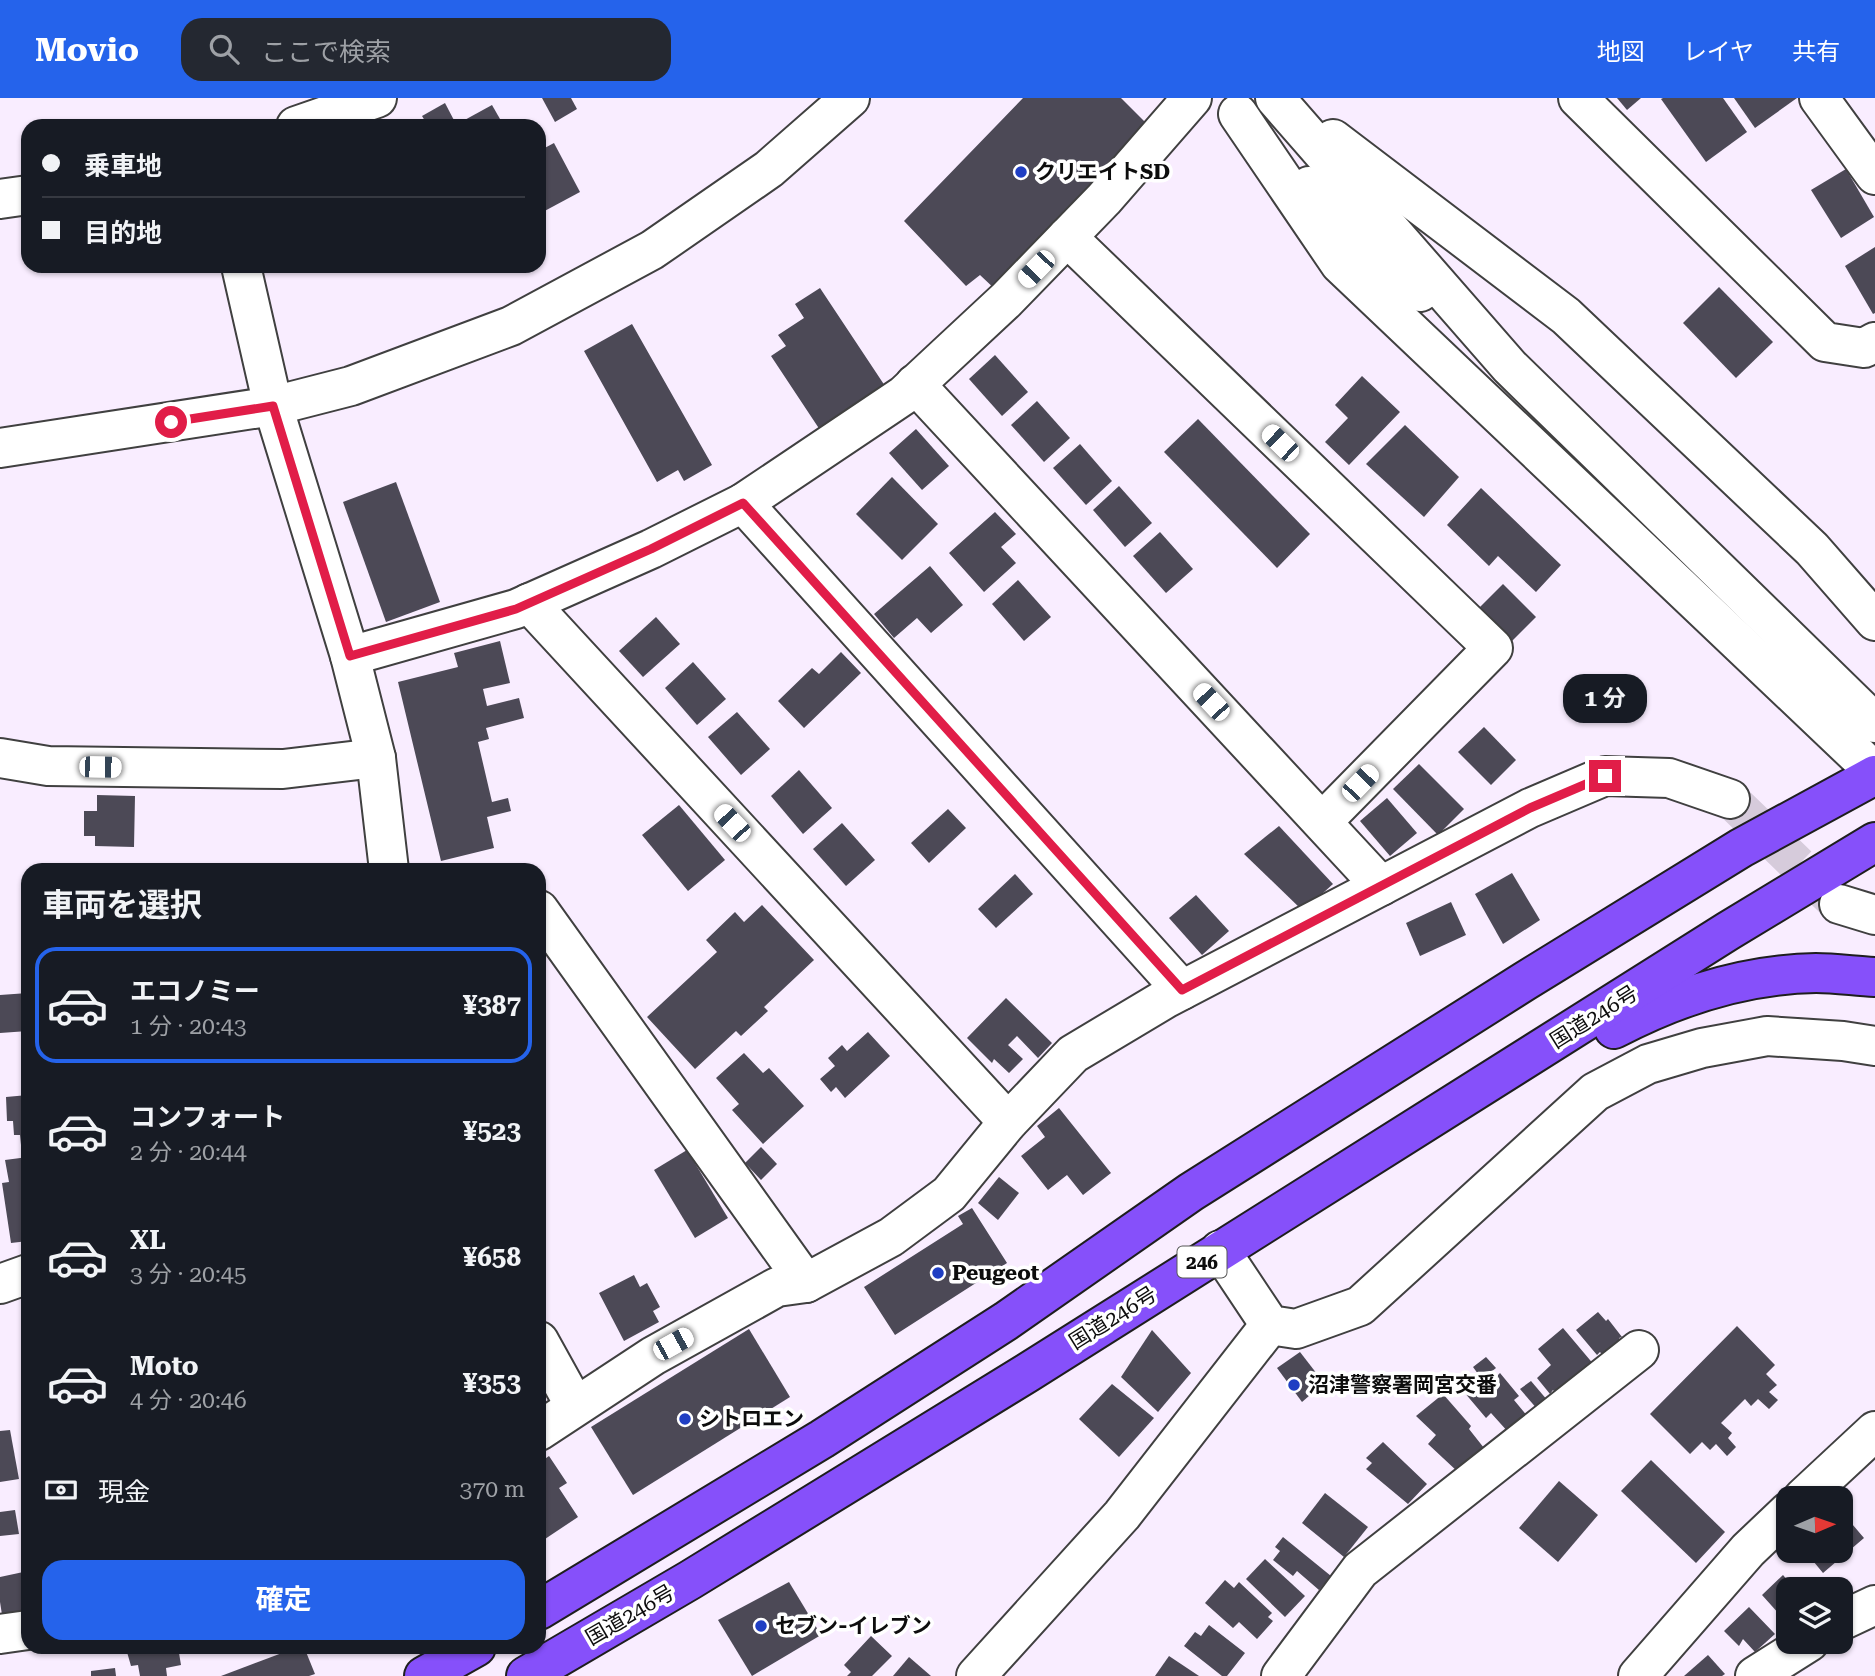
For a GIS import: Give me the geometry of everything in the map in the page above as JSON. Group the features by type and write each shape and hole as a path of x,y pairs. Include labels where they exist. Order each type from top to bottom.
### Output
{"highway":[{"path":"546,1605 822,1439 1006,1321 1191,1192 1525,981 1741,848 1875,773"},
{"name":"国道246号","path":"526,1676 690,1580 1027,1373 1728,931 1875,842"},
{"name":"246","path":"1331,1180 1650,1011 1741,980 1817,973 1875,977"},
{"path":"424,1676 463,1654"}],"street":[{"path":"316,119 377,98"},
{"path":"0,449 273,406 351,386 522,319 652,250 769,169 850,98"},
{"path":"350,656 516,609 651,549 743,503 904,395 1006,300 1104,199 1192,98"},
{"path":"1277,98 1578,309 1812,549 1875,621"},
{"path":"1277,98 1510,367"},
{"path":"1578,98 1825,342 1864,348 1875,342"},
{"path":"1819,98 1875,175"},
{"path":"1225,106 1377,257 1510,367 1875,723"},
{"path":"1225,106 1340,264 1875,773"},
{"path":"0,199 21,196"},
{"path":"1067,237 1493,648 1323,821"},
{"path":"243,273 273,406 350,656 376,758 387,863"},
{"path":"915,384 1381,886"},
{"path":"743,503 1182,990"},
{"path":"529,603 1008,1122"},
{"path":"0,758 48,766 283,769 376,758"},
{"path":"546,1426 653,1356 777,1287 806,1283 891,1237 949,1195 1008,1122 1073,1054 1182,990 1530,808 1605,776 1669,778 1730,799"},
{"path":"1839,904 1875,915"},
{"path":"546,920 806,1283"},
{"path":"1220,1250 1270,1325 1296,1329 1360,1306 1595,1092 1648,1065 1702,1048 1767,1036 1875,1046"},
{"path":"0,1284 21,1276"},
{"path":"976,1676 1122,1516 1270,1325"},
{"path":"1281,1676 1360,1570 1639,1350"},
{"path":"546,1354 575,1406"},
{"path":"1816,1486 1875,1431"},
{"path":"1638,1676 1748,1550 1776,1523"},
{"path":"1853,1615 1875,1605"},
{"path":"0,1634 21,1631"},
{"path":"1755,1676 1790,1654"}],"building":[{"path":"542,98 571,98 577,109 555,122"},
{"path":"1023,98 1121,98 1149,126 998,292 980,275 966,286 904,221"},
{"path":"1617,98 1641,98 1627,110"},
{"path":"1723,98 1747,132 1706,162 1661,99"},
{"path":"1734,98 1797,98 1755,128"},
{"path":"445,103 453,119 424,119 422,116"},
{"path":"492,105 500,119 466,119"},
{"path":"554,143 580,192 546,210 546,147"},
{"path":"1846,169 1874,217 1841,238 1811,190"},
{"path":"1875,247 1875,313 1873,314 1845,266"},
{"path":"1719,287 1773,342 1736,378 1683,323"},
{"path":"820,288 885,386 820,430 771,356 786,346 778,335 804,318 795,304"},
{"path":"632,324 712,465 684,481 678,470 657,482 584,351"},
{"path":"995,355 1028,392 1002,416 969,379"},
{"path":"1362,376 1400,412 1349,465 1325,442 1348,418 1335,405"},
{"path":"1037,401 1070,438 1044,462 1011,425"},
{"path":"1198,419 1310,534 1277,568 1164,452"},
{"path":"1405,425 1459,477 1424,517 1366,464"},
{"path":"916,429 949,466 922,490 889,453"},
{"path":"1080,444 1112,481 1086,505 1053,468"},
{"path":"892,477 938,524 902,560 856,514"},
{"path":"396,482 440,602 386,622 343,502"},
{"path":"1119,486 1152,523 1125,547 1093,510"},
{"path":"1481,488 1561,565 1536,592 1498,556 1489,566 1447,525"},
{"path":"995,512 1016,534 1001,547 1016,563 984,592 949,553"},
{"path":"1160,532 1193,569 1166,593 1133,556"},
{"path":"930,566 963,605 931,633 917,618 894,638 874,614"},
{"path":"1018,580 1051,617 1024,641 992,604"},
{"path":"1503,584 1536,617 1510,643 1477,610"},
{"path":"656,617 680,644 643,677 619,651"},
{"path":"500,641 510,683 483,689 487,706 519,698 524,718 486,728 489,739 478,742 492,802 508,798 511,811 487,817 494,848 441,861 398,682 458,667 454,653"},
{"path":"841,652 861,673 804,728 778,701 812,668 819,674"},
{"path":"693,662 726,699 697,725 665,688"},
{"path":"737,712 770,749 741,775 708,737"},
{"path":"1484,727 1516,760 1491,785 1458,752"},
{"path":"1419,764 1464,809 1438,835 1393,789"},
{"path":"799,770 832,808 803,834 771,796"},
{"path":"97,795 135,796 134,847 95,846 95,836 84,836 84,811 97,811"},
{"path":"1387,798 1417,833 1390,856 1360,821"},
{"path":"679,805 725,860 688,891 642,835"},
{"path":"948,809 966,828 929,863 911,843"},
{"path":"842,823 875,860 846,886 813,849"},
{"path":"1279,826 1333,884 1303,911 1244,854"},
{"path":"1512,873 1540,920 1503,944 1475,894"},
{"path":"1015,874 1033,894 996,928 978,909"},
{"path":"1196,895 1229,931 1202,955 1169,918"},
{"path":"1451,902 1466,935 1420,956 1406,923"},
{"path":"762,905 814,960 764,1007 768,1011 741,1036 736,1031 695,1069 647,1017 717,952 706,940 735,912 744,922"},
{"path":"21,994 21,1032 0,1033 0,995"},
{"path":"1006,998 1052,1043 1038,1058 1017,1036 1008,1045 1023,1059 1009,1073 994,1059 992,1063 967,1038"},
{"path":"868,1032 890,1056 845,1098 836,1087 831,1092 820,1079 835,1066 828,1058 842,1045 847,1051"},
{"path":"744,1053 763,1073 769,1068 804,1106 763,1144 732,1110 739,1104 716,1078"},
{"path":"21,1096 21,1145 20,1135 14,1135 13,1121 7,1121 6,1097"},
{"path":"1059,1108 1111,1173 1083,1195 1067,1175 1048,1190 1021,1156 1045,1137 1037,1126"},
{"path":"761,1147 777,1164 761,1180 745,1163"},
{"path":"687,1150 728,1218 695,1238 654,1170"},
{"path":"21,1158 21,1242 11,1243 2,1183 9,1182 5,1160"},
{"path":"999,1177 1019,1193 998,1220 978,1203"},
{"path":"972,1208 1007,1263 895,1335 864,1287 963,1224 958,1216"},
{"path":"634,1275 640,1287 647,1283 660,1307 653,1311 659,1322 624,1341 599,1293"},
{"path":"1598,1312 1606,1321 1608,1319 1622,1337 1619,1338 1622,1342 1604,1357 1600,1352 1597,1355 1576,1330"},
{"path":"1737,1326 1775,1365 1766,1374 1777,1385 1769,1392 1778,1400 1769,1409 1758,1399 1751,1406 1745,1399 1721,1423 1732,1433 1728,1438 1736,1447 1727,1456 1716,1444 1710,1450 1702,1442 1690,1454 1650,1414"},
{"path":"1563,1328 1595,1366 1559,1397 1553,1390 1550,1394 1537,1378 1551,1365 1538,1349"},
{"path":"749,1329 790,1397 633,1495 591,1427"},
{"path":"1152,1330 1191,1373 1158,1412 1121,1377"},
{"path":"1300,1352 1324,1383 1302,1402 1277,1368"},
{"path":"1486,1357 1496,1368 1491,1372 1496,1377 1500,1373 1519,1396 1514,1400 1528,1417 1509,1433 1491,1413 1486,1418 1464,1392 1481,1378 1473,1367"},
{"path":"1531,1381 1548,1401 1538,1410 1520,1389"},
{"path":"1112,1384 1154,1418 1119,1457 1079,1419"},
{"path":"1443,1394 1471,1426 1469,1429 1484,1448 1458,1472 1428,1444 1436,1435 1416,1416"},
{"path":"10,1430 19,1479 0,1482 0,1431"},
{"path":"1383,1442 1427,1484 1408,1504 1366,1469 1372,1463 1366,1458"},
{"path":"549,1456 567,1483 559,1488 578,1517 546,1538 546,1458"},
{"path":"1651,1460 1725,1532 1696,1563 1621,1491"},
{"path":"1559,1481 1598,1515 1558,1562 1519,1528"},
{"path":"1325,1493 1368,1527 1344,1557 1302,1523"},
{"path":"15,1510 19,1534 0,1536 0,1512"},
{"path":"1853,1525 1864,1538 1853,1547"},
{"path":"1283,1537 1331,1576 1319,1590 1297,1571 1293,1576 1273,1560 1280,1551 1275,1547"},
{"path":"1265,1559 1305,1596 1285,1617 1246,1579"},
{"path":"1815,1563 1835,1563 1823,1573"},
{"path":"21,1572 21,1617 3,1621 0,1577"},
{"path":"1225,1580 1234,1588 1239,1582 1272,1613 1268,1617 1273,1621 1257,1639 1239,1622 1233,1628 1205,1603"},
{"path":"789,1582 821,1635 752,1676 718,1620"},
{"path":"1776,1582 1776,1611 1762,1595"},
{"path":"1749,1607 1775,1634 1755,1652 1743,1639 1739,1646 1724,1631"},
{"path":"1209,1625 1245,1653 1227,1676 1222,1676 1184,1646 1195,1632 1201,1636"},
{"path":"871,1636 892,1656 872,1676 847,1676 851,1672 844,1665"},
{"path":"128,1654 179,1654 181,1665 166,1668 167,1676 140,1676 138,1665 131,1666"},
{"path":"279,1654 307,1654 315,1674 309,1676 221,1676"},
{"path":"1708,1655 1725,1674 1684,1676"},
{"path":"1169,1656 1199,1676 1155,1676"},
{"path":"909,1657 931,1676 893,1676"},
{"path":"115,1668 116,1676 91,1676 91,1671"}],"tunnel":[{"path":"1730,799 1837,903"}],"place":[{"name":"クリエイトSD","path":"1021,172"},
{"name":"Peugeot","path":"938,1273"},
{"name":"沼津警察署岡宮交番","path":"1294,1385"},
{"name":"シトロエン","path":"685,1419"},
{"name":"セブン-イレブン","path":"761,1626"}],"route":[{"path":"171,422 273,406 350,656 516,609 651,549 743,503 1182,990 1530,808 1605,776"}]}
